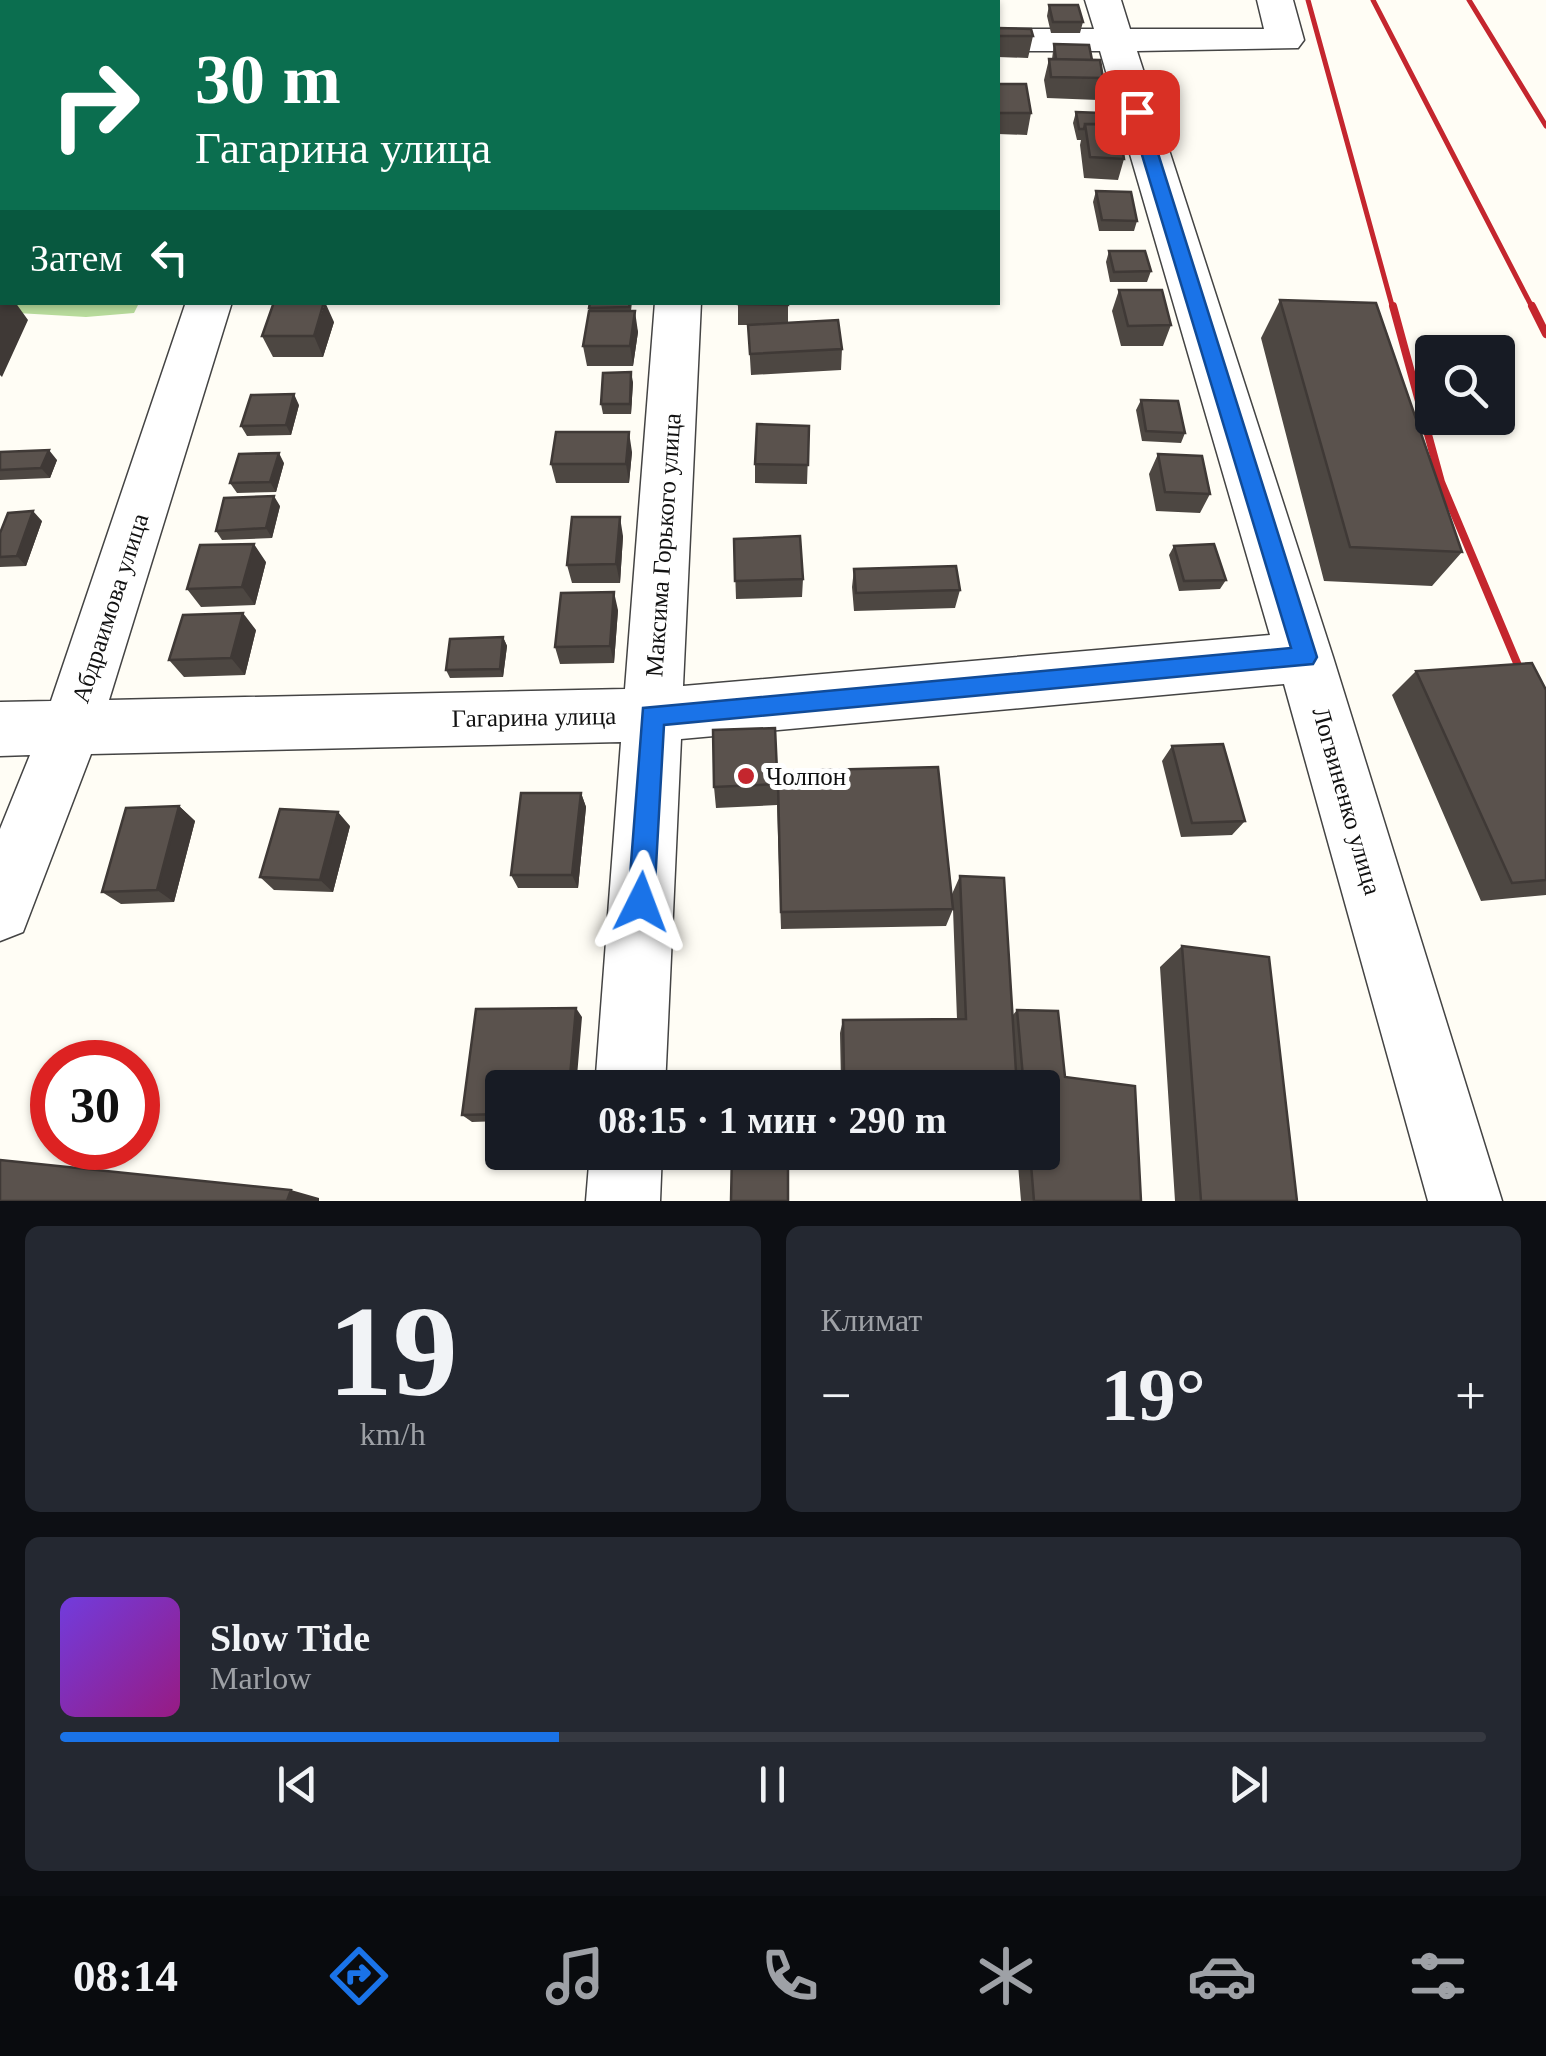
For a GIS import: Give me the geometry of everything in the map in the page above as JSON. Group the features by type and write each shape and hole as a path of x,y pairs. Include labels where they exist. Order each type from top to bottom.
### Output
{"street":[{"path":"1000,40 1109,20 1285,40 1275,0"},
{"name":"Логвиненко улица","path":"1109,20 1305,657 1465,1201"},
{"name":"Абдраимова улица","path":"0,909 72,725 209,305"},
{"name":"Максима Горького улица","path":"631,1070 678,305"},
{"name":"Гагарина улица","path":"0,729 652,715 1305,657"},
{"path":"623,1201 625,1170"}],"green space":[{"path":"0,305 138,305 134,313 86,317 0,312"}],"building":[{"path":"1049,5 1078,5 1083,22 1053,22"},
{"path":"1000,28 1031,29 1033,36 1000,36"},
{"path":"1054,44 1089,45 1092,60 1056,59"},
{"path":"1049,59 1100,60 1103,78 1051,77"},
{"path":"1000,84 1026,84 1031,113 1000,113"},
{"path":"1076,112 1101,113 1103,124 1085,124 1084,129 1079,129"},
{"path":"1085,124 1119,125 1124,159 1090,157"},
{"path":"1096,191 1131,192 1137,221 1102,220"},
{"path":"1109,251 1145,251 1151,271 1114,272"},
{"path":"1119,290 1162,290 1171,325 1128,326"},
{"path":"1280,300 1376,303 1415,416 1415,435 1422,435 1462,552 1350,547"},
{"path":"273,305 323,305 314,336 262,336"},
{"path":"590,305 629,305 629,307 589,308"},
{"path":"589,311 635,311 630,346 583,346"},
{"path":"838,320 842,349 750,354 748,325"},
{"path":"631,372 630,404 601,404 603,373"},
{"path":"294,394 286,425 241,426 251,395"},
{"path":"1141,400 1178,401 1185,433 1146,431"},
{"path":"757,424 809,426 808,465 755,464"},
{"path":"556,432 629,432 626,464 551,464"},
{"path":"49,450 41,468 0,470 0,452"},
{"path":"279,453 270,482 230,483 239,454"},
{"path":"1158,454 1202,456 1210,494 1165,492"},
{"path":"274,496 266,528 216,531 224,498"},
{"path":"33,511 17,556 0,557 0,533 8,513"},
{"path":"572,517 620,517 616,564 567,565"},
{"path":"800,536 803,579 735,581 734,539"},
{"path":"254,544 242,587 187,589 200,545"},
{"path":"1214,544 1226,580 1184,581 1174,546"},
{"path":"956,566 960,590 856,593 854,569"},
{"path":"614,592 610,646 555,647 561,593"},
{"path":"243,613 231,658 169,660 183,615"},
{"path":"503,637 500,669 446,670 450,639"},
{"path":"1532,663 1546,690 1546,880 1512,883 1416,671"},
{"path":"775,728 777,771 938,767 953,909 781,912 778,784 714,787 713,730"},
{"path":"1223,744 1245,821 1192,823 1172,746"},
{"path":"521,793 581,793 572,875 511,875"},
{"path":"179,806 157,890 102,892 126,808"},
{"path":"280,809 338,812 320,880 260,877"},
{"path":"960,876 1004,878 1016,1070 844,1070 843,1020 966,1019"},
{"path":"1182,946 1269,957 1297,1201 1201,1201"},
{"path":"576,1008 571,1070 485,1070 485,1114 462,1115 476,1009"},
{"path":"1017,1010 1058,1011 1065,1077 1135,1086 1141,1201 1034,1201 1031,1170 1060,1170 1060,1070 1022,1070"},
{"path":"0,1160 30,1163 30,1170 97,1170 291,1190 287,1201 0,1201"},
{"path":"732,1170 788,1170 788,1201 731,1201"}],"railway":[{"path":"1308,0 1393,309"},
{"path":"1373,0 1533,309"},
{"path":"1469,0 1546,126"},
{"path":"1393,306 1441,482 1533,701"},
{"path":"1532,306 1546,334"},
{"path":"1532,699 1546,732"}],"place":[{"name":"Чолпон","path":"746,776"}],"route":[{"path":"641,902 652,715 1305,657 1137,112"}]}
